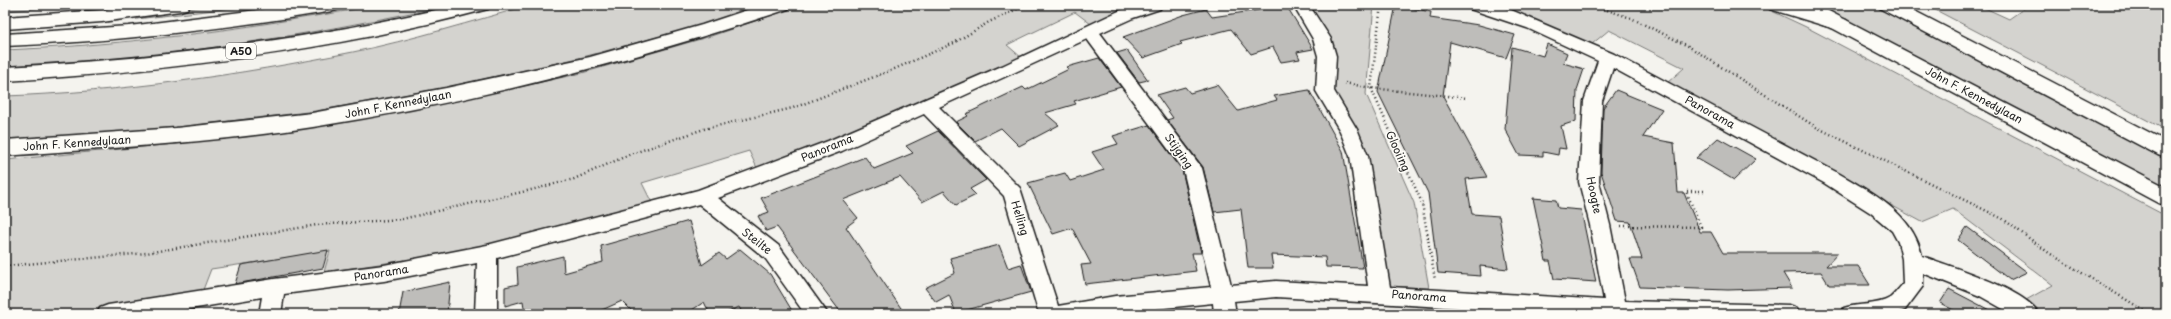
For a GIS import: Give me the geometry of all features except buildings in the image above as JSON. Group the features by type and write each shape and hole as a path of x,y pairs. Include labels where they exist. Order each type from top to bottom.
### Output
{"highway":[{"path":"5,23 102,16 180,5"},
{"path":"5,40 166,29 238,21 333,5"},
{"name":"A50","path":"5,74 75,70 226,54 343,34 481,5"},
{"name":"John F. Kennedylaan","path":"5,148 176,135 312,120 446,95 592,63 709,29 781,5"},
{"name":"John F. Kennedylaan","path":"1777,5 1839,24 2166,197"},
{"path":"1802,5 1839,24"},
{"path":"1888,5 2166,150"}],"street":[{"name":"Panorama","path":"108,314 274,287 384,273 487,253 702,196 834,146 927,106 1127,14 1154,5"},
{"path":"1301,5 1322,39 1327,56 1325,91 1349,130 1359,156 1380,294"},
{"name":"Panorama","path":"1476,5 1538,25 1608,58 1689,100 1848,189 1893,220 1909,242 1914,261 1914,286 1897,304 1864,314 1852,314"},
{"name":"Stijging","path":"1090,31 1192,168 1223,293"},
{"name":"Hoogte","path":"1608,58 1593,101 1589,182 1600,225 1617,312"},
{"name":"Helling","path":"927,106 1013,193 1050,314"},
{"name":"Steilte","path":"702,196 772,252 817,314"},
{"path":"486,314 487,253"},
{"path":"1914,261 1985,288 2008,300 2028,314"},
{"path":"270,314 274,287"},
{"name":"Panorama","path":"1060,314 1115,304 1276,289 1380,294 1617,312 1789,314"},
{"path":"1223,293 1225,314"}],"path":[{"path":"5,266 146,253 317,225 402,220 545,187 580,177 630,154 704,129 793,108 892,70 954,42 989,22 1026,5"},
{"path":"1371,88 1381,5"},
{"path":"1592,5 1631,18 1688,46 1760,93 1816,127 2003,220 2054,257 2150,314"},
{"path":"1325,78 1371,88 1467,98"},
{"name":"Glooiing","path":"1371,88 1422,203 1438,298"},
{"path":"1600,225 1702,227 1686,191 1706,191"}],"shaded area":[{"path":"5,5 84,5 5,11"},
{"path":"208,5 258,5 136,19"},
{"path":"376,5 448,5 393,17 283,37 172,53 61,64 5,67 5,50 75,46 179,36 318,16"},
{"path":"531,5 759,5 706,24 583,57 448,87 316,111 180,127 5,141 5,96 93,91 180,81 267,68 375,47"},
{"path":"802,5 1135,5 1091,24 1075,12 1007,45 1022,58 867,127 757,168 749,151 642,183 652,203 462,252 324,272 330,251 211,269 201,295 72,314 5,314 5,160 175,144 313,127 446,103 582,73 711,36"},
{"path":"1308,5 1374,5 1366,94 1414,203 1429,288 1387,286 1368,155 1332,90"},
{"path":"1488,5 1759,5 1806,27 2166,216 2166,314 2044,314 2026,300 2053,285 1953,209 1922,222 1667,83 1684,68 1609,30 1592,44 1530,18"},
{"path":"1813,5 1873,5 1914,26 2166,160 2166,190"},
{"path":"1926,5 1989,5 1985,8 2009,19 2029,5 2166,5 2166,130"}]}
